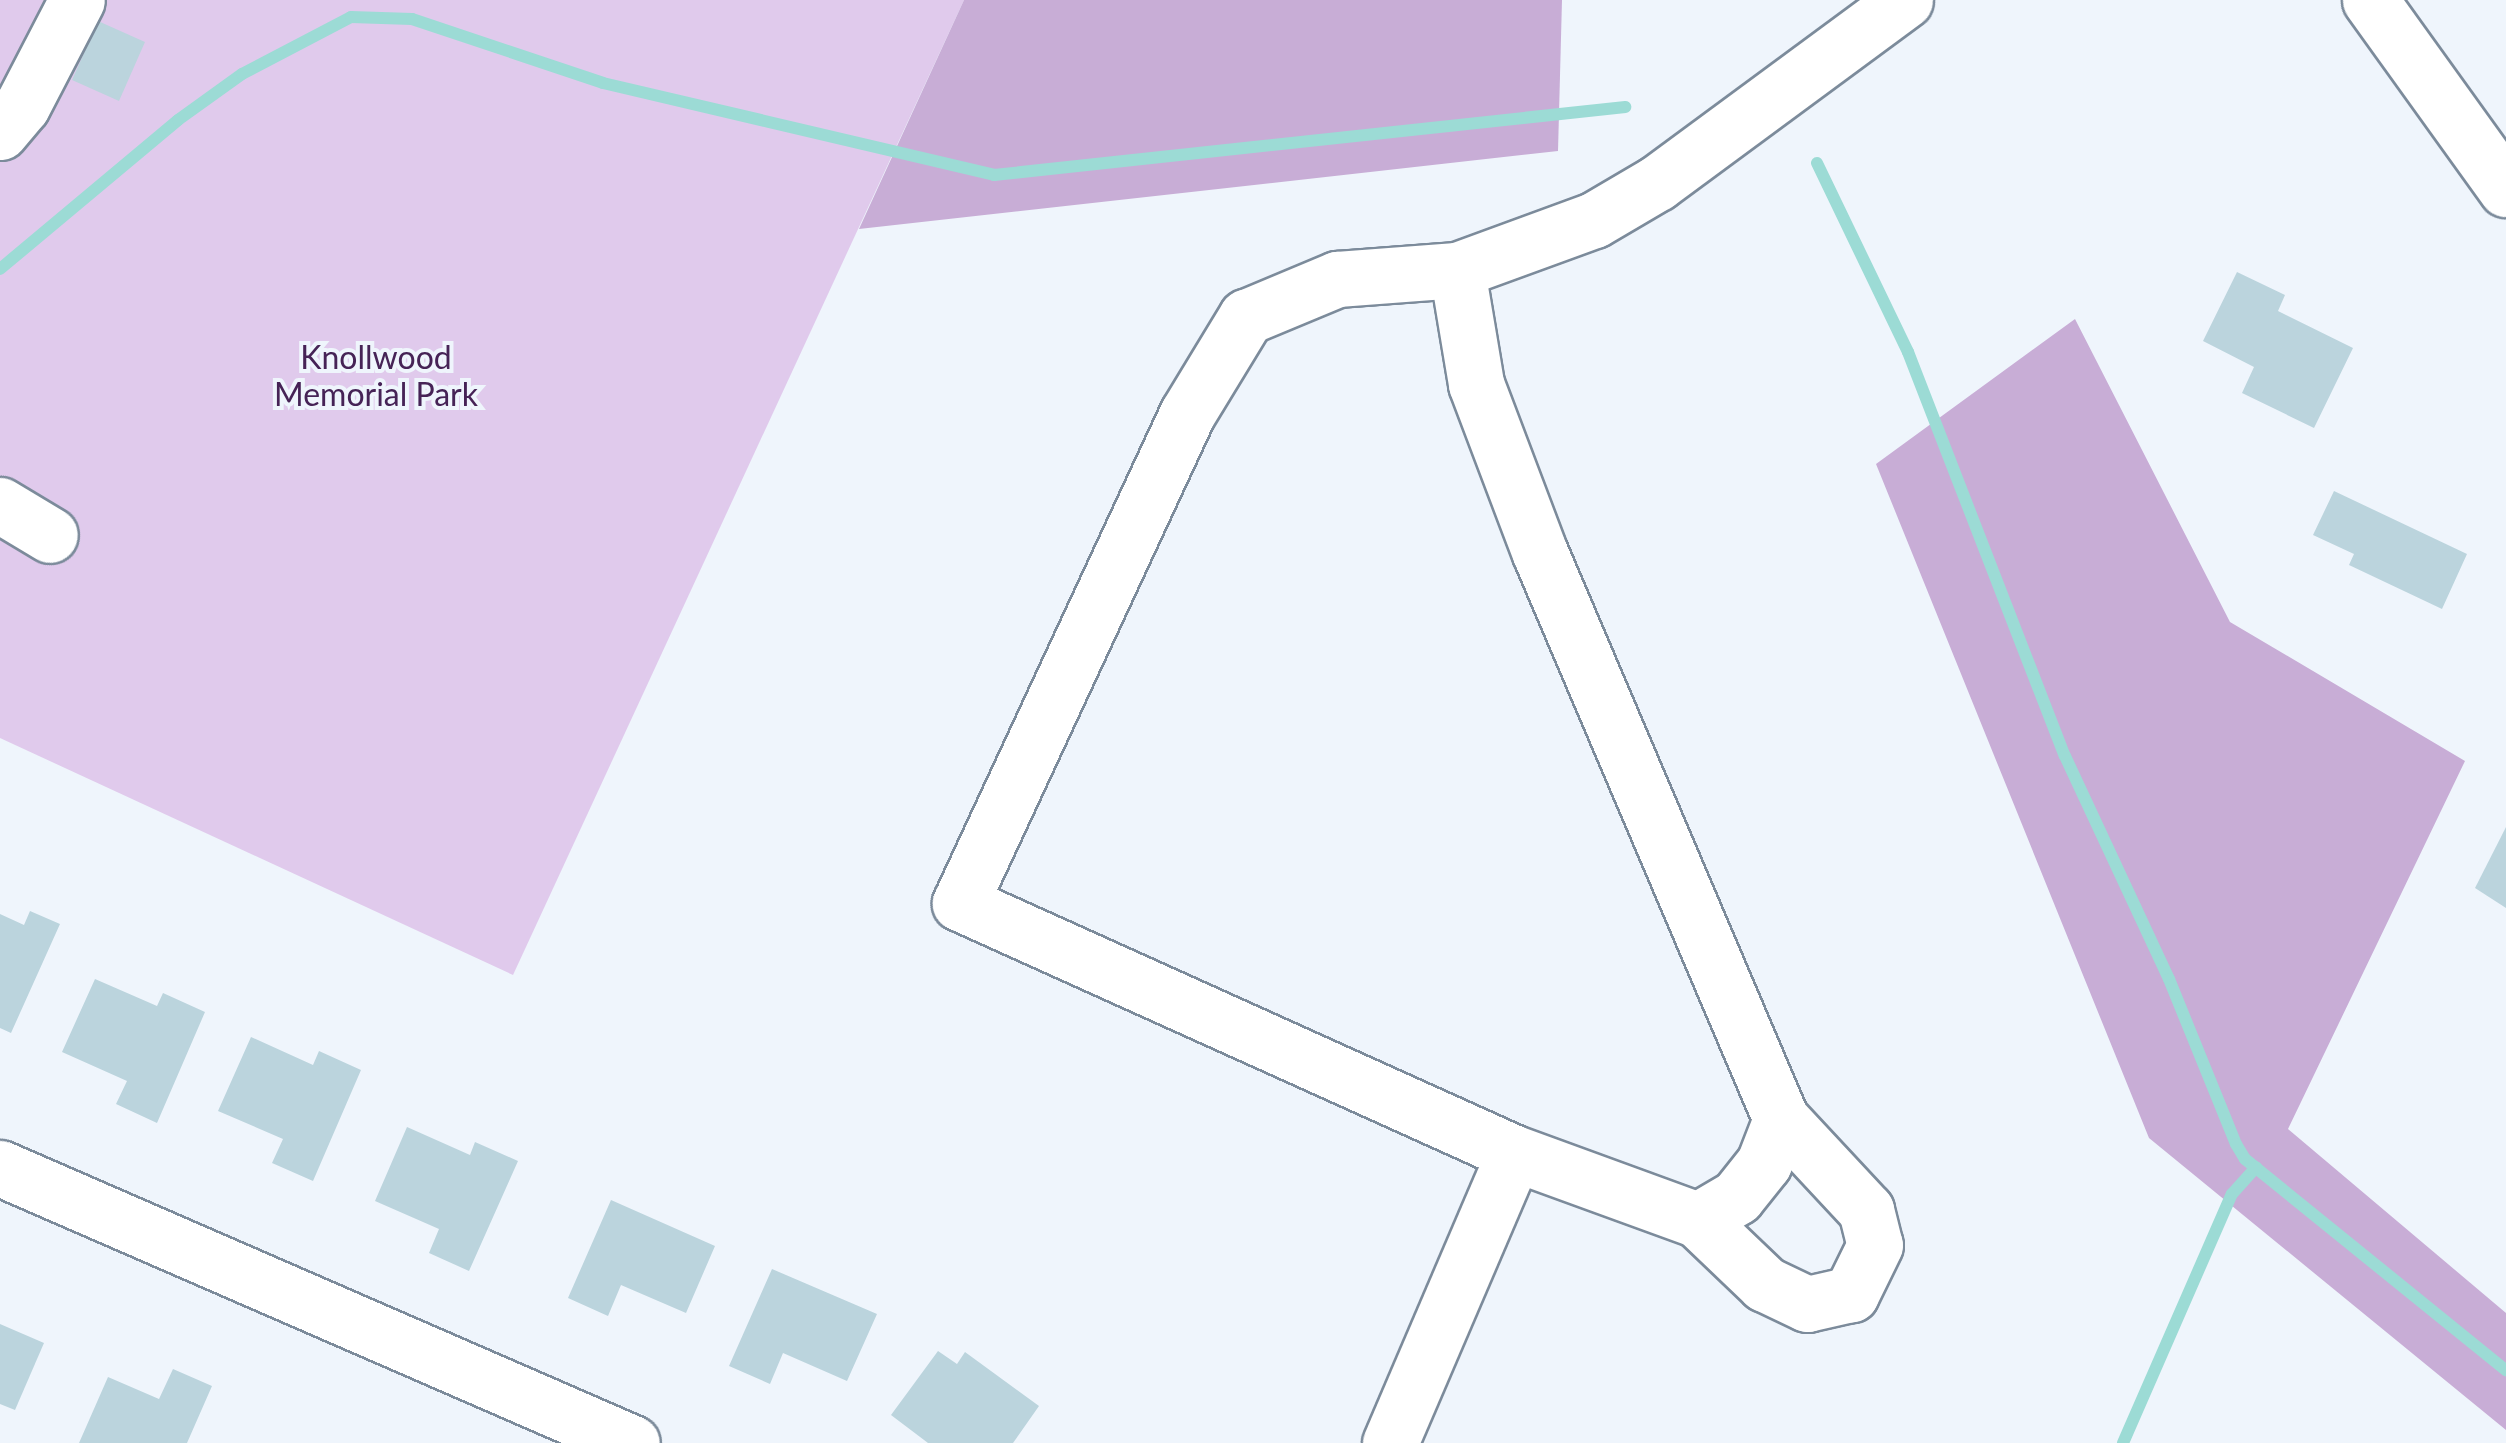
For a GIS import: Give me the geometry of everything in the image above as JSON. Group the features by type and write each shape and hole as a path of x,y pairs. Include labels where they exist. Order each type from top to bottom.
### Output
{"street":[{"path":"0,132 22,106 77,0"},
{"path":"1458,270 1476,384 1780,1119 1866,1210 1875,1245 1851,1294 1807,1304 1764,1284 1698,1220 1514,1152 960,902 1178,432 1246,318 1336,279 1458,270 1594,220 1656,182 1905,0"},
{"path":"2370,0 2506,190"},
{"path":"0,506 50,535"},
{"path":"1698,1220 1746,1186 1764,1163 1780,1119"},
{"path":"1390,1443 1514,1152"},
{"path":"0,1168 632,1443"}],"green space":[{"name":"Knollwood Memorial Park","path":"0,0 964,0 513,975 0,738"}],"shaded area":[{"path":"964,0 1562,0 1558,151 859,229"},
{"path":"2075,319 2230,622 2465,761 2288,1129 2506,1313 2506,1430 2149,1138 1876,464"}],"building":[{"path":"98,21 145,42 119,101 72,80"},
{"path":"2237,272 2285,295 2278,311 2353,348 2314,428 2242,393 2254,367 2203,341"},
{"path":"2334,491 2467,554 2442,609 2349,565 2354,554 2313,535"},
{"path":"2506,827 2506,908 2475,888"},
{"path":"30,911 60,924 11,1033 0,1028 0,914 24,925"},
{"path":"95,979 157,1006 163,993 205,1012 157,1123 116,1104 127,1081 62,1052"},
{"path":"251,1037 313,1065 319,1051 361,1070 313,1181 272,1163 283,1139 218,1111"},
{"path":"407,1127 470,1155 475,1142 518,1161 469,1271 429,1253 439,1229 375,1201"},
{"path":"611,1200 715,1246 686,1313 621,1285 608,1316 568,1298"},
{"path":"772,1269 877,1314 847,1381 783,1353 770,1384 729,1366"},
{"path":"0,1324 44,1343 15,1410 0,1404"},
{"path":"938,1351 957,1364 965,1352 1039,1406 1013,1443 928,1443 891,1415"},
{"path":"173,1369 212,1386 187,1443 79,1443 108,1377 159,1399"}],"waterway":[{"path":"0,269 178,120 242,74 351,17 412,19 603,83 994,175 1625,107"},
{"path":"1817,163 1908,352 2065,756 2169,979 2236,1144 2245,1159 2506,1370"},
{"path":"2123,1443 2232,1194 2256,1167"}]}
